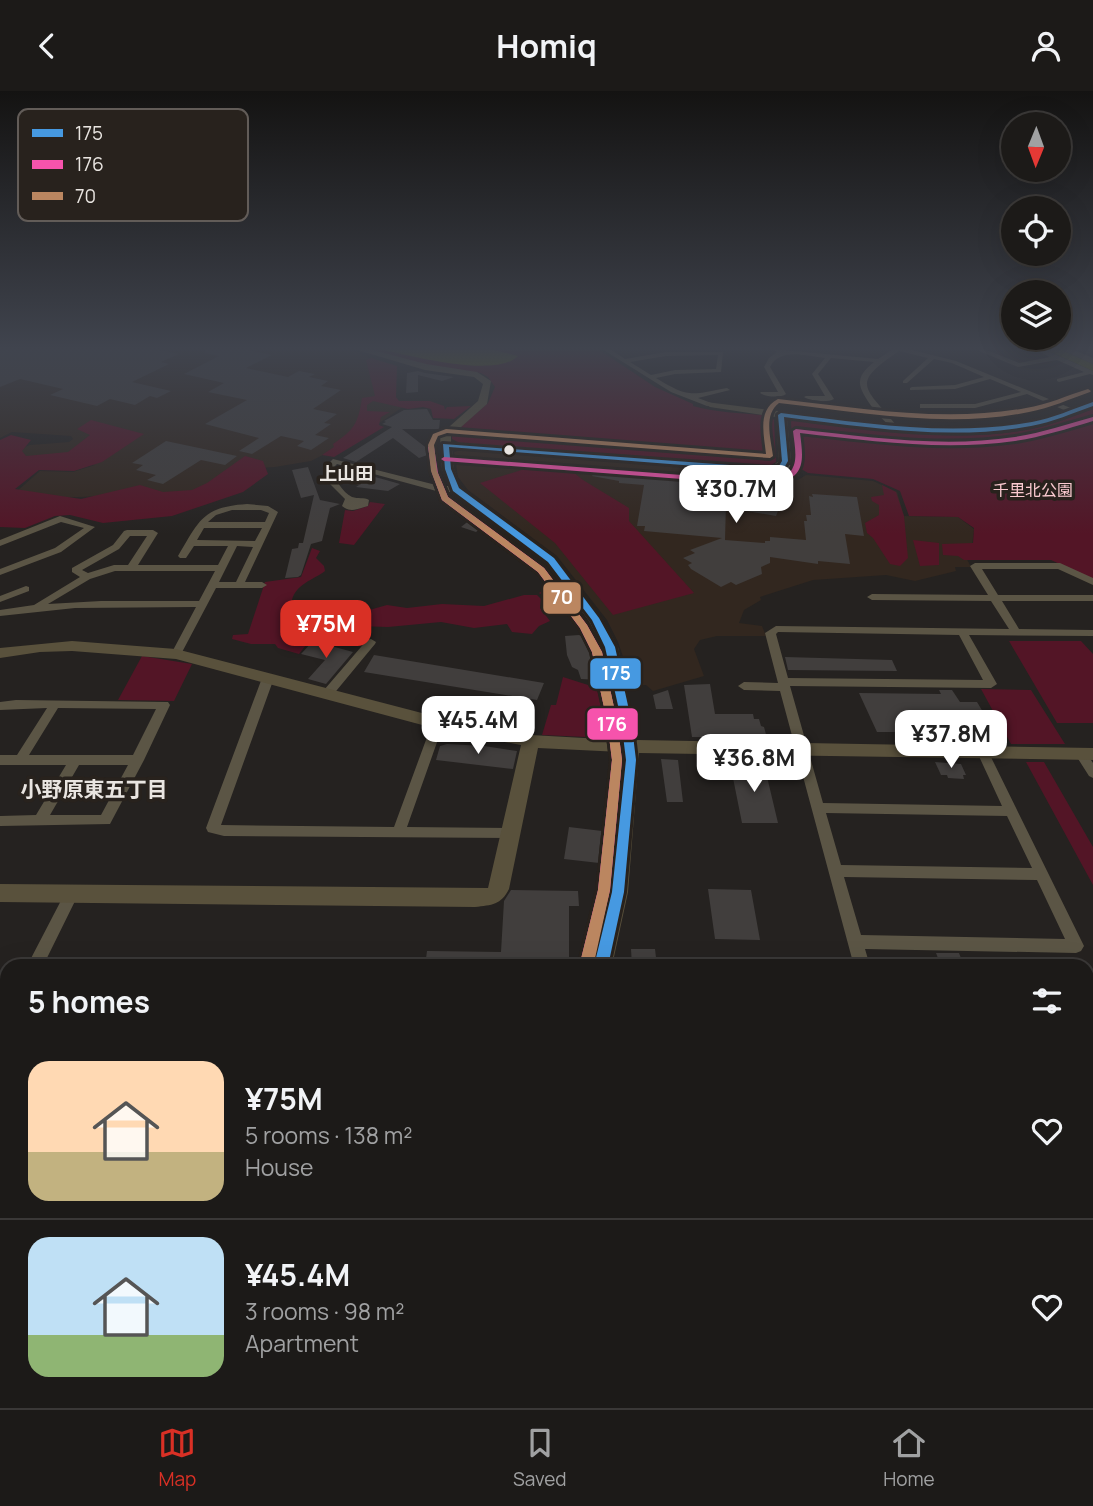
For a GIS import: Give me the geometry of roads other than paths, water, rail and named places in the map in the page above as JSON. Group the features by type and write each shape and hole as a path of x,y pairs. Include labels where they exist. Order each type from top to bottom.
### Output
{"street":[{"path":"474,410 445,435 449,469 456,489 551,560 596,620 610,647 630,746 618,892 603,959"},
{"path":"752,410 944,430 1004,429 1035,424 1074,411"},
{"path":"880,410 893,426"},
{"path":"445,445 778,468 782,415"},
{"path":"350,499 332,482 328,468 337,461 440,489 456,489"},
{"path":"183,555 206,518 225,507 267,507 274,512 239,585"},
{"path":"0,543 60,519 91,527 58,551 0,572"},
{"path":"202,525 267,525"},
{"path":"87,577 75,570 116,547 127,533 153,533 132,567"},
{"path":"191,543 258,544"},
{"path":"176,654 234,544"},
{"path":"1016,632 975,566 1060,566 1093,582"},
{"path":"36,607 87,577 114,568 221,568"},
{"path":"213,585 262,585"},
{"path":"0,599 27,589"},
{"path":"872,597 1093,598"},
{"path":"0,613 89,603 202,604"},
{"path":"860,959 770,633 776,629 1093,633"},
{"path":"744,686 991,684 962,631"},
{"path":"328,693 371,642"},
{"path":"0,653 40,647 72,646 176,654 441,724 531,741 630,746 1087,754 1093,773"},
{"path":"268,678 213,828 224,831 510,833"},
{"path":"21,759 55,704"},
{"path":"0,706 164,705 105,820 0,821"},
{"path":"399,831 436,729 441,724"},
{"path":"0,893 394,898 494,896 499,889 531,741"},
{"path":"856,942 1076,946 983,752"},
{"path":"0,759 138,760"},
{"path":"40,821 76,759"},
{"path":"819,808 1010,811"},
{"path":"836,870 1041,874"},
{"path":"39,959 72,893"}],"district":[{"name":"上山田","path":"346,473"},
{"name":"小野原東五丁目","path":"94,789"}],"park label":[{"name":"千里北公園","path":"1033,490"}]}
